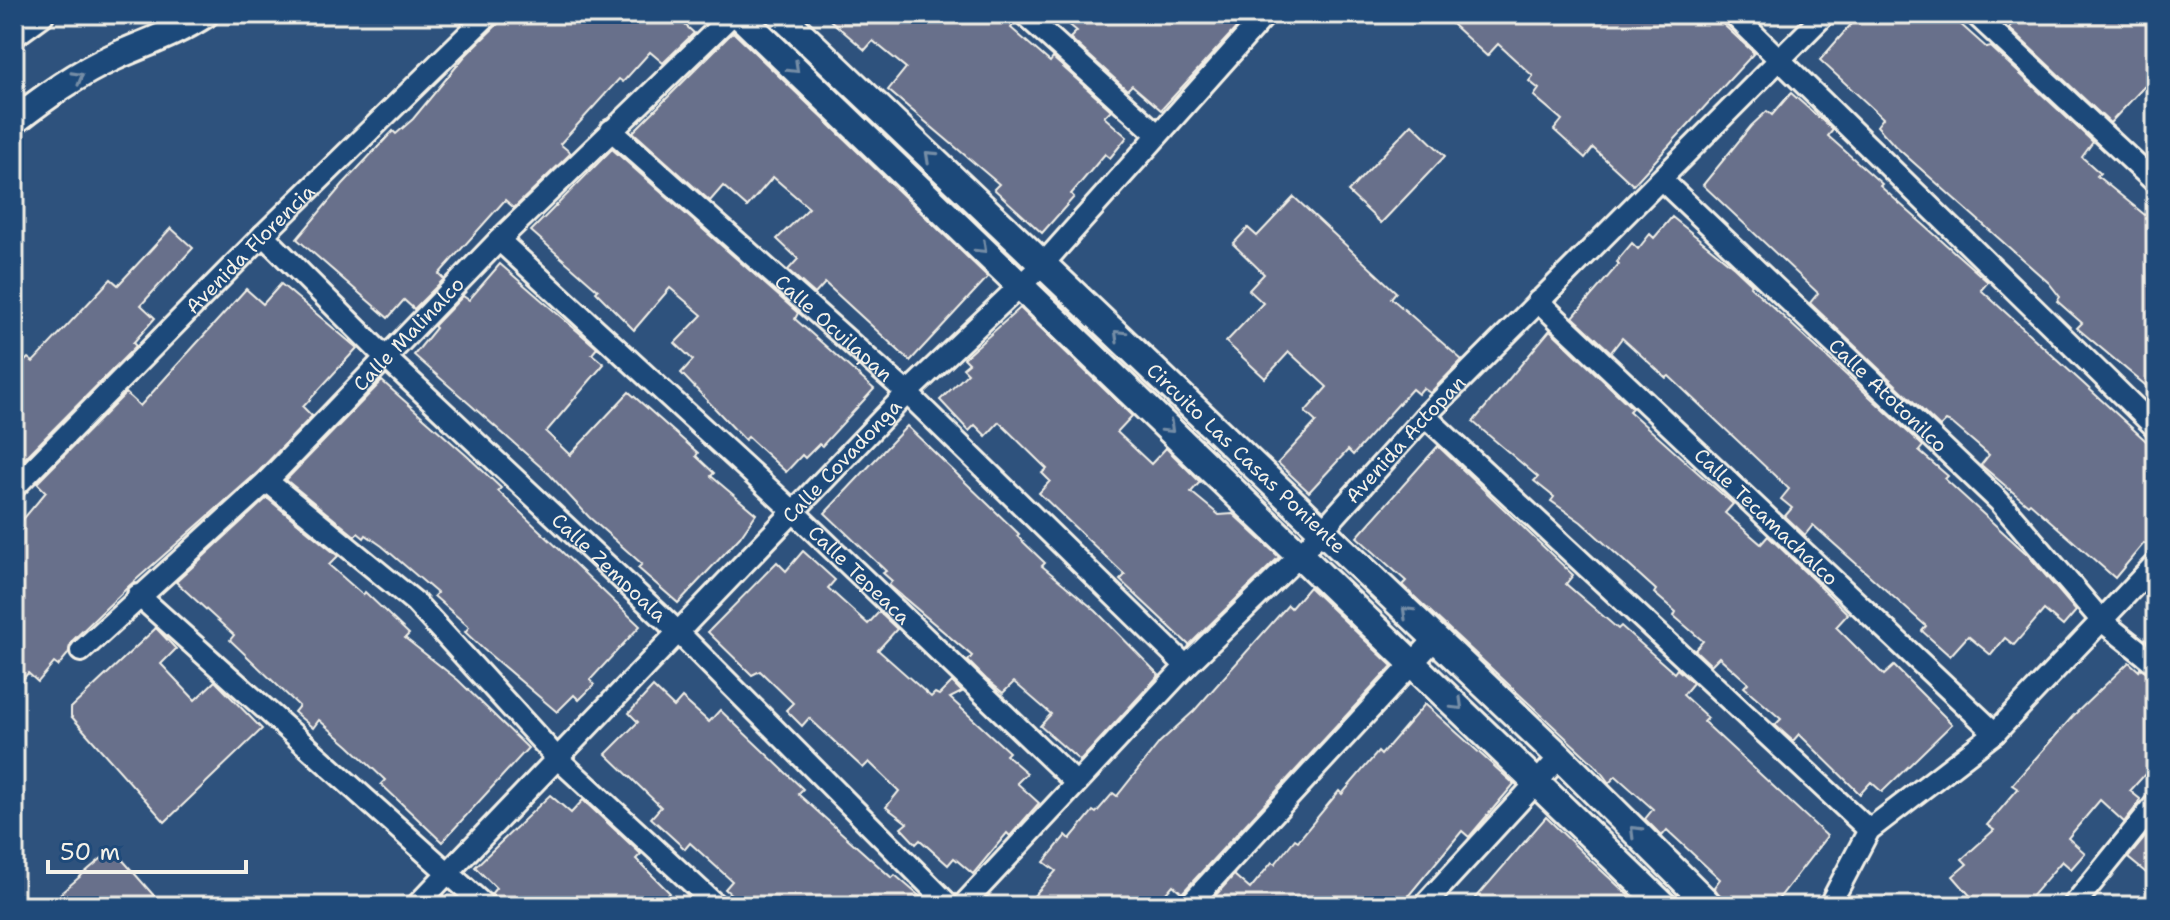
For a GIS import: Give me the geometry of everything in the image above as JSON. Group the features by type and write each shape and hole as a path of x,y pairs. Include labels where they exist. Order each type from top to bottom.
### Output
{"street":[{"path":"14,33 40,14"},
{"path":"14,121 50,92 112,58 177,32 205,14"},
{"name":"Avenida Florencia","path":"14,488 263,235 489,14"},
{"name":"Calle Malinalco","path":"81,651 138,595 267,481 499,240 735,14"},
{"name":"Circuito Las Casas Poniente","path":"735,14 1022,285 1538,782 1655,903"},
{"name":"Circuito Las Casas Poniente","path":"780,14 1560,757 1710,906"},
{"path":"1024,14 1157,134"},
{"name":"Calle Covadonga","path":"416,906 907,393 1044,263 1265,14"},
{"path":"1733,14 2156,428"},
{"name":"Avenida Actopan","path":"962,906 1186,666 1300,555 1425,416 1825,14"},
{"path":"1975,14 2156,183"},
{"name":"Calle Ocuilapan","path":"611,130 907,393 1186,666"},
{"name":"Calle Atotonilco","path":"1662,180 1999,501 2102,621 2156,664"},
{"name":"Calle Zempoala","path":"263,235 386,358 678,632 950,906"},
{"name":"Calle Tepeaca","path":"499,240 794,512 1075,782"},
{"name":"Calle Tecamachalco","path":"1538,301 1995,733"},
{"path":"1425,416 1869,830"},
{"path":"267,481 415,602 557,758 717,906"},
{"path":"1829,906 1869,830 1995,733 2156,563"},
{"path":"138,595 485,906"},
{"path":"1188,906 1435,639"},
{"path":"1423,906 1560,757"},
{"path":"2073,906 2156,803"},
{"path":"1655,903 1676,872"}],"building":[{"path":"508,14 673,14 694,33 663,63 650,52 623,82 619,79 560,144 571,153 514,208 505,200 439,274 444,279 414,309 404,300 388,318 297,239 343,184 393,131 396,134 413,119 465,56"},
{"path":"823,14 1011,14 1015,23 1011,28 1050,62 1053,58 1111,110 1104,117 1127,137 1110,158 1105,154 1071,194 1074,197 1042,233 994,189 999,184 888,90 906,68 873,41 865,50"},
{"path":"1056,14 1249,14 1161,110 1132,85 1127,90 1070,38 1077,31"},
{"path":"1441,14 1712,14 1754,53 1633,185 1593,148 1585,158 1554,130 1562,120 1534,96 1539,89 1529,81 1533,76 1498,44 1487,56"},
{"path":"1860,14 1949,14 1987,48 1991,47 2093,142 2082,157 2100,173 2097,176 2156,224 2156,394 2077,328 2082,323 2057,301 2060,297 2049,283 1895,146 1877,126 1883,118 1820,60"},
{"path":"2023,14 2156,14 2156,74 2110,123 2009,28"},
{"path":"733,32 988,277 910,361 825,283 815,294 788,270 798,259 777,239 809,208 773,177 747,207 723,186 710,201 633,132"},
{"path":"1791,93 1833,130 1828,136 1882,184 1880,186 1988,282 1981,290 2156,450 2156,550 2144,543 2115,578 2030,503 2028,505 1981,465 1989,455 1953,424 1946,421 1940,427 1810,303 1818,293 1703,185 1751,126 1767,111 1772,115"},
{"path":"1412,124 1445,156 1381,223 1348,192"},
{"path":"612,149 798,313 795,319 874,389 822,446 819,444 805,458 802,455 786,472 748,437 745,440 681,373 693,360 675,343 702,315 670,288 634,330 596,292 598,290 531,231"},
{"path":"1294,197 1396,292 1391,298 1462,360 1430,393 1423,388 1418,394 1412,389 1353,455 1348,450 1309,492 1278,463 1316,422 1305,412 1327,387 1289,352 1265,378 1226,342 1263,303 1249,290 1264,274 1233,244 1248,228 1257,236"},
{"path":"1672,217 1734,267 1752,284 1750,286 1923,446 1919,451 1948,476 1945,479 2028,555 2076,611 2063,626 2044,610 2014,645 2005,638 1991,655 1968,636 1950,656 1922,631 1926,626 1813,525 1805,535 1785,516 1792,508 1781,499 1789,489 1669,376 1666,378 1622,338 1611,352 1573,317 1619,264 1616,262 1632,243 1638,249 1650,234 1654,238"},
{"path":"171,228 193,248 141,305 155,318 133,343 136,346 19,464 14,459 14,372 28,358 33,362 111,279 118,285"},
{"path":"500,264 597,348 592,354 604,364 546,432 570,455 629,392 698,453 696,456 714,473 711,476 756,514 740,537 678,603 638,568 642,564 589,517 550,475 414,355 436,328 434,326 463,296 469,300"},
{"path":"281,284 357,348 303,407 312,416 258,472 72,641 68,654 58,666 54,663 38,682 28,673 14,690 14,530 46,492 37,483 126,393 140,406 246,289 263,304"},
{"path":"1020,308 1132,416 1117,432 1151,464 1166,448 1200,482 1191,492 1219,515 1233,514 1279,557 1189,645 1120,580 1125,575 1039,493 1050,481 1042,473 1047,469 999,422 986,436 975,425 969,431 940,400 968,373 963,368 969,363 964,358"},
{"path":"1550,330 1632,408 1629,411 1733,504 1725,513 1761,544 1768,536 1848,614 1836,627 1884,675 1894,666 1952,724 1882,792 1871,782 1860,794 1799,734 1793,741 1775,725 1781,719 1744,687 1748,683 1719,657 1711,665 1695,650 1703,641 1674,616 1676,612 1654,593 1656,590 1581,522 1551,501 1554,497 1534,481 1538,477 1473,422"},
{"path":"382,381 501,488 498,491 640,626 590,680 594,685 579,700 574,695 557,712 465,632 469,627 434,596 437,593 382,546 366,535 364,538 358,533 355,536 286,480"},
{"path":"907,426 1019,534 1017,536 1045,563 1042,566 1096,611 1159,675 1080,761 1040,726 1051,714 1014,682 1003,693 986,679 968,661 972,656 889,585 892,581 883,573 886,571 825,513"},
{"path":"1438,446 1573,575 1566,584 1618,629 1621,626 1674,673 1677,669 1693,683 1683,695 1708,718 1704,722 1827,836 1773,906 1726,906 1714,887 1720,879 1667,830 1662,836 1645,819 1653,809 1616,776 1609,783 1597,767 1402,585 1406,581 1357,537"},
{"path":"267,498 338,556 329,565 363,595 365,592 409,634 405,638 458,680 528,748 442,842 381,784 385,780 349,746 319,720 313,728 294,712 299,706 230,640 234,635 176,582"},
{"path":"803,551 835,580 828,588 868,624 879,612 897,629 878,650 931,697 935,693 939,695 952,682 962,692 950,698 1009,752 1006,755 1027,773 1017,783 1039,803 1010,836 1007,833 973,874 954,858 948,865 920,840 916,844 901,828 907,823 886,807 899,791 869,762 863,768 809,718 802,726 786,710 793,703 760,671 752,675 708,632 777,562 786,571"},
{"path":"1309,587 1392,666 1182,893 1173,885 1155,906 1025,906 1056,871 1044,862 1066,835 1070,839 1093,811 1096,813 1113,793 1117,796 1160,742 1194,711 1288,605 1291,608"},
{"path":"156,628 176,649 161,664 195,700 215,681 262,729 165,822 71,716 71,708"},
{"path":"2129,662 2139,671 2140,668 2156,677 2156,762 2130,791 2140,799 2139,803 2124,822 2100,800 2068,838 2085,853 2071,869 2062,861 2023,906 1979,906 1953,876 1967,864 1962,859 1994,830 1987,825 2018,789 2012,785 2073,716"},
{"path":"653,687 674,707 682,698 709,722 720,710 803,789 798,794 892,878 895,875 931,906 744,906 725,889 732,881 690,843 685,849 651,818 661,807 606,754 638,722 629,713"},
{"path":"1425,704 1514,784 1469,837 1462,831 1400,906 1206,906 1234,875 1250,889 1295,839 1298,841 1339,791 1342,794 1378,752 1381,755"},
{"path":"550,795 571,813 583,800 641,854 636,859 670,893 656,906 504,906 491,894 496,888 475,867"},
{"path":"1546,817 1588,858 1640,906 1469,906"},
{"path":"2156,824 2156,881 2128,858"},
{"path":"113,849 163,906 46,906 90,868"}]}
